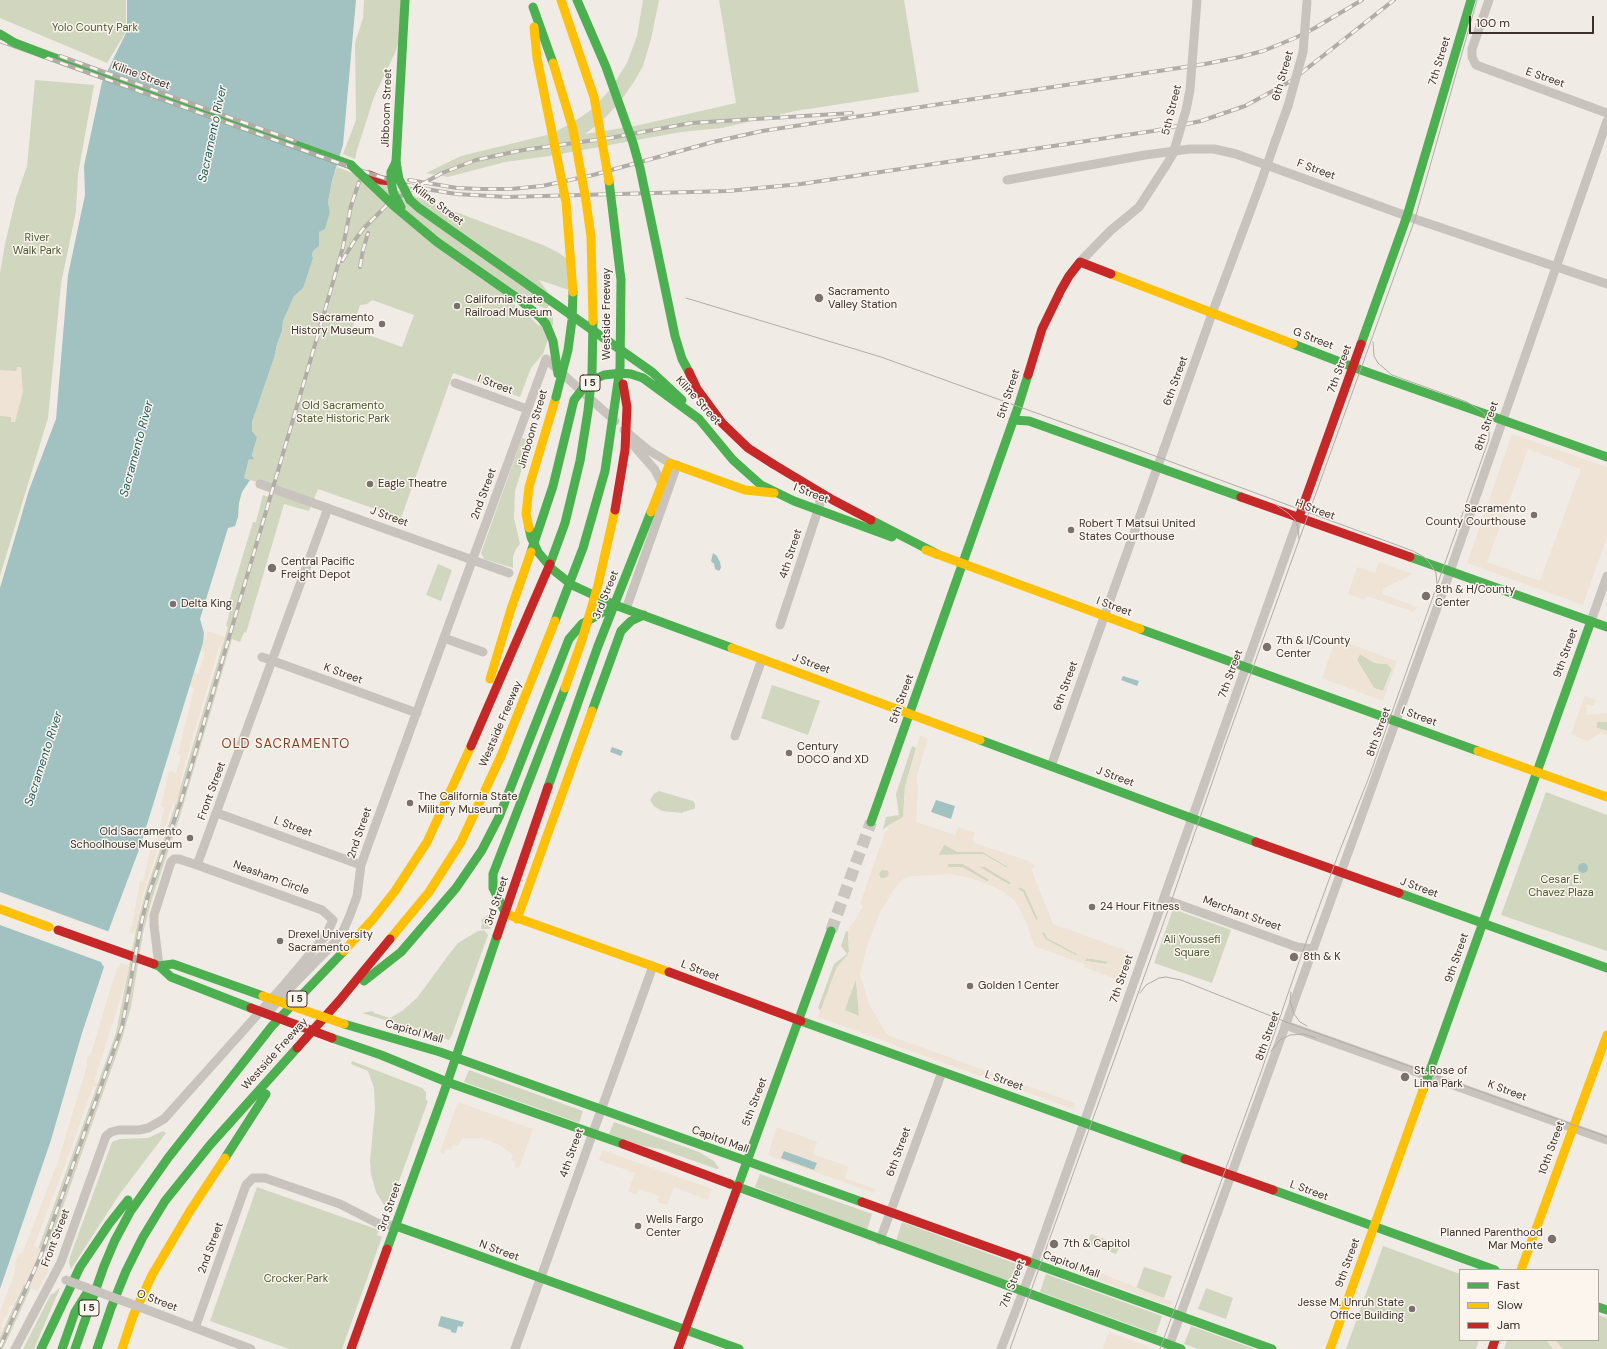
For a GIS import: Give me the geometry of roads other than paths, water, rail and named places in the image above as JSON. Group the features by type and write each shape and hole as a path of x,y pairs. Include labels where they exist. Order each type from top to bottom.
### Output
{"main road":[{"name":"Jibboom Street","path":"391,181 391,172 396,162 404,0"},
{"name":"Westside Freeway","path":"97,1349 126,1271 143,1237 165,1202 210,1145 339,1001 414,912 445,868 461,842 501,756 583,548 605,471 620,368 621,280 612,197 594,97 561,0"},
{"path":"577,0 606,67 633,143 640,168 675,336 682,359 697,389 722,423 748,448 817,491 937,554"},
{"name":"7th Street","path":"1299,517 1407,216 1470,1"},
{"path":"532,4 536,58 566,202 573,281 572,320 568,350 556,397"},
{"name":"Westside Freeway","path":"75,1349 104,1266 115,1240 130,1212 168,1158 272,1026 373,919 395,891 427,842 471,746 556,549 565,523 580,461 588,412 592,373 593,285 591,237 586,201 572,129 556,71 532,4"},
{"name":"Kiline Street","path":"0,34 25,47 351,165 373,178 391,181 424,212 652,372 674,391 742,469 762,485 777,494"},
{"path":"396,162 399,179 410,200"},
{"name":"Jimboom Street","path":"351,165 394,206 437,242 520,300 540,317 549,331 556,350 558,376 556,397 529,487 526,506 529,530 538,552 552,570 563,579 591,594 616,604"},
{"path":"391,181 396,199 404,214"},
{"name":"G Street","path":"1080,262 1354,367 1607,457"},
{"name":"5th Street","path":"871,822 1013,420 1042,329 1061,290 1069,276 1080,262"},
{"path":"506,914 494,888 493,874 582,640 614,518 625,450 627,407 620,368"},
{"path":"471,746 511,609 552,486 574,400 582,388 588,382 604,375 621,373 631,374 643,378 699,419"},
{"name":"H Street","path":"1013,420 1029,421 1607,627"},
{"name":"I Street","path":"674,464 745,490 777,494 1246,668 1607,797"},
{"name":"3rd Street","path":"351,1349 456,1058 598,646 616,604 662,484 674,464"},
{"path":"339,1001 401,952 456,888 482,850 498,817 520,766 569,639 582,624 616,604"},
{"name":"J Street","path":"616,604 1192,819 1607,968"},
{"path":"517,919 621,631 631,621 644,615"},
{"name":"9th Street","path":"1330,1349 1591,621"},
{"path":"0,909 49,926"},
{"name":"L Street","path":"506,914 1492,1269"},
{"name":"Capitol Mall","path":"58,930 159,966 171,977 251,1008 381,1055 447,1082 737,1186 1169,1347 1181,1349"},
{"name":"5th Street","path":"678,1349 831,931"},
{"name":"Capitol Mall","path":"159,966 173,964 344,1024 456,1058 1272,1349"},
{"name":"10th Street","path":"1521,1269 1607,1035"},
{"path":"122,1349 133,1316 152,1275 190,1211 295,1050"},
{"path":"41,1349 80,1267 109,1224 138,1188 168,1158"},
{"name":"N Street","path":"396,1226 739,1349"},
{"path":"62,1349 75,1312 104,1266"}],"street":[{"name":"5th Street","path":"1080,262 1110,231 1139,207 1173,154 1186,110 1190,90 1193,69 1197,0"},
{"name":"E Street","path":"1489,0 1472,49 1472,57 1476,65 1607,113"},
{"name":"6th Street","path":"1051,766 1157,466 1288,106 1303,52 1307,1"},
{"name":"8th Street","path":"1169,1347 1450,571 1607,121"},
{"name":"F Street","path":"1007,180 1145,155 1190,149 1214,149 1236,154 1407,216 1607,284"},
{"name":"2nd Street","path":"268,1014 278,1001 334,944 344,930 357,896 361,865 546,359"},
{"name":"I Street","path":"546,359 648,450 674,464"},
{"name":"I Street","path":"455,383 527,409"},
{"name":"I Street","path":"621,427 634,446 654,470 662,484"},
{"name":"3rd Street","path":"626,609 674,464"},
{"name":"J Street","path":"260,484 509,573"},
{"name":"4th Street","path":"780,625 818,510 820,499 817,491"},
{"name":"Front Street","path":"197,864 328,508"},
{"name":"7th Street","path":"1001,1349 1084,1123 1299,517"},
{"name":"9th Street","path":"1591,621 1607,576"},
{"path":"444,638 483,652"},
{"name":"K Street","path":"262,657 417,713"},
{"path":"735,736 762,659"},
{"name":"L Street","path":"217,812 361,865"},
{"path":"159,966 154,915 171,862 178,858 197,864"},
{"name":"Neasham Circle","path":"111,1132 119,1130 143,1130 152,1127 164,1119 285,984 326,935 333,920 322,910 197,864"},
{"name":"Merchant Street","path":"1164,899 1297,947 1313,949"},
{"name":"4th Street","path":"515,1349 653,966"},
{"name":"K Street","path":"1286,1025 1607,1140"},
{"name":"6th Street","path":"880,1240 942,1072"},
{"name":"Front Street","path":"15,1349 61,1262 105,1138 111,1132"},
{"name":"2nd Street","path":"195,1328 246,1185 253,1178"},
{"name":"N Street","path":"253,1178 264,1178 340,1204 377,1223 396,1226"},
{"name":"O Street","path":"54,1275 251,1349"}],"water":[{"name":"Sacramento River","path":"127,0 356,0 343,145 332,181 328,202 330,212 325,229 319,232 319,246 313,251 313,258 303,288 294,296 283,321 282,331 274,358 252,422 252,431 257,437 252,455 254,460 249,459 244,478 250,480 242,492 235,526 228,528 200,619 204,633 203,643 140,847 108,932 106,961 82,1033 51,1140 0,1289 0,588 29,490 56,419 68,275 85,195 84,166 102,82 127,31"},
{"path":"713,553 717,556 720,562 721,568 719,571 715,569 714,564 711,561"},
{"path":"1123,676 1139,681 1137,686 1121,680"},
{"path":"612,747 623,751 621,756 610,752"},
{"path":"936,800 955,806 951,819 931,812"},
{"path":"1581,863 1585,863 1588,868 1585,873 1581,873 1578,870 1578,866"},
{"path":"784,1151 817,1163 814,1170 781,1158"},
{"path":"441,1316 464,1322 462,1327 458,1326 456,1333 451,1332 451,1330 438,1326"}],"tunnel":[{"path":"831,931 871,822"}],"tram line":[{"path":"1010,1349 1171,902 1225,745 1415,219 1477,0"},
{"path":"686,298 881,357 1413,551 1424,557 1429,562 1436,573 1437,584"},
{"path":"1160,1349 1261,1072 1300,959 1338,855 1369,777 1489,439 1489,428 1484,413 1467,402 1392,375 1378,363 1374,356 1373,342"},
{"path":"1275,504 1295,520 1298,528 1299,539"},
{"path":"1140,993 1146,985 1159,978 1166,977 1181,980 1286,1022 1607,1137"},
{"path":"1291,992 1290,1001 1294,1014 1300,1022 1307,1026"},
{"path":"1271,1051 1280,1040 1290,1035 1304,1034 1316,1038"}],"railway":[{"path":"409,180 457,188 511,189 542,186 593,175 713,142 762,131 1205,64 1263,51 1295,38 1362,0"},
{"path":"0,41 350,167 399,183 426,189 456,194 507,197 728,191 801,184 1153,131 1201,121 1245,106 1291,81 1394,0"},
{"path":"60,56 295,141"},
{"path":"342,261 363,229 387,205 442,173 476,160 523,150 610,138 691,123 852,113"},
{"path":"0,1347 41,1255 122,1027 142,920 148,896 181,801 319,331 343,247 351,206 359,182"},
{"path":"360,267 368,233"}],"place":[{"name":"Sacramento Valley Station","path":"819,298"},
{"name":"California State Railroad Museum","path":"457,306"},
{"name":"Sacramento History Museum","path":"382,324"},
{"name":"Eagle Theatre","path":"370,484"},
{"name":"Sacramento County Courthouse","path":"1534,515"},
{"name":"Robert T Matsui United States Courthouse","path":"1071,530"},
{"name":"Central Pacific Freight Depot","path":"272,568"},
{"name":"8th & H/County Center","path":"1426,596"},
{"name":"Delta King","path":"173,604"},
{"name":"7th & I/County Center","path":"1267,647"},
{"name":"Century DOCO and XD","path":"789,753"},
{"name":"The California State Military Museum","path":"410,803"},
{"name":"Old Sacramento Schoolhouse Museum","path":"190,838"},
{"name":"24 Hour Fitness","path":"1092,907"},
{"name":"Drexel University Sacramento","path":"280,941"},
{"name":"8th & K","path":"1294,957"},
{"name":"Golden 1 Center","path":"970,986"},
{"name":"St. Rose of Lima Park","path":"1405,1077"},
{"name":"Wells Fargo Center","path":"638,1226"},
{"name":"Planned Parenthood Mar Monte","path":"1552,1239"},
{"name":"7th & Capitol","path":"1054,1244"},
{"name":"Jesse M. Unruh State Office Building","path":"1412,1309"}],"district":[{"name":"OLD SACRAMENTO","path":"286,745"}],"park label":[{"name":"Yolo County Park","path":"95,28"},
{"name":"River Walk Park","path":"37,244"},
{"name":"Old Sacramento State Historic Park","path":"343,412"},
{"name":"Cesar E. Chavez Plaza","path":"1561,886"},
{"name":"Ali Youssefi Square","path":"1192,946"},
{"name":"Crocker Park","path":"296,1279"}]}
